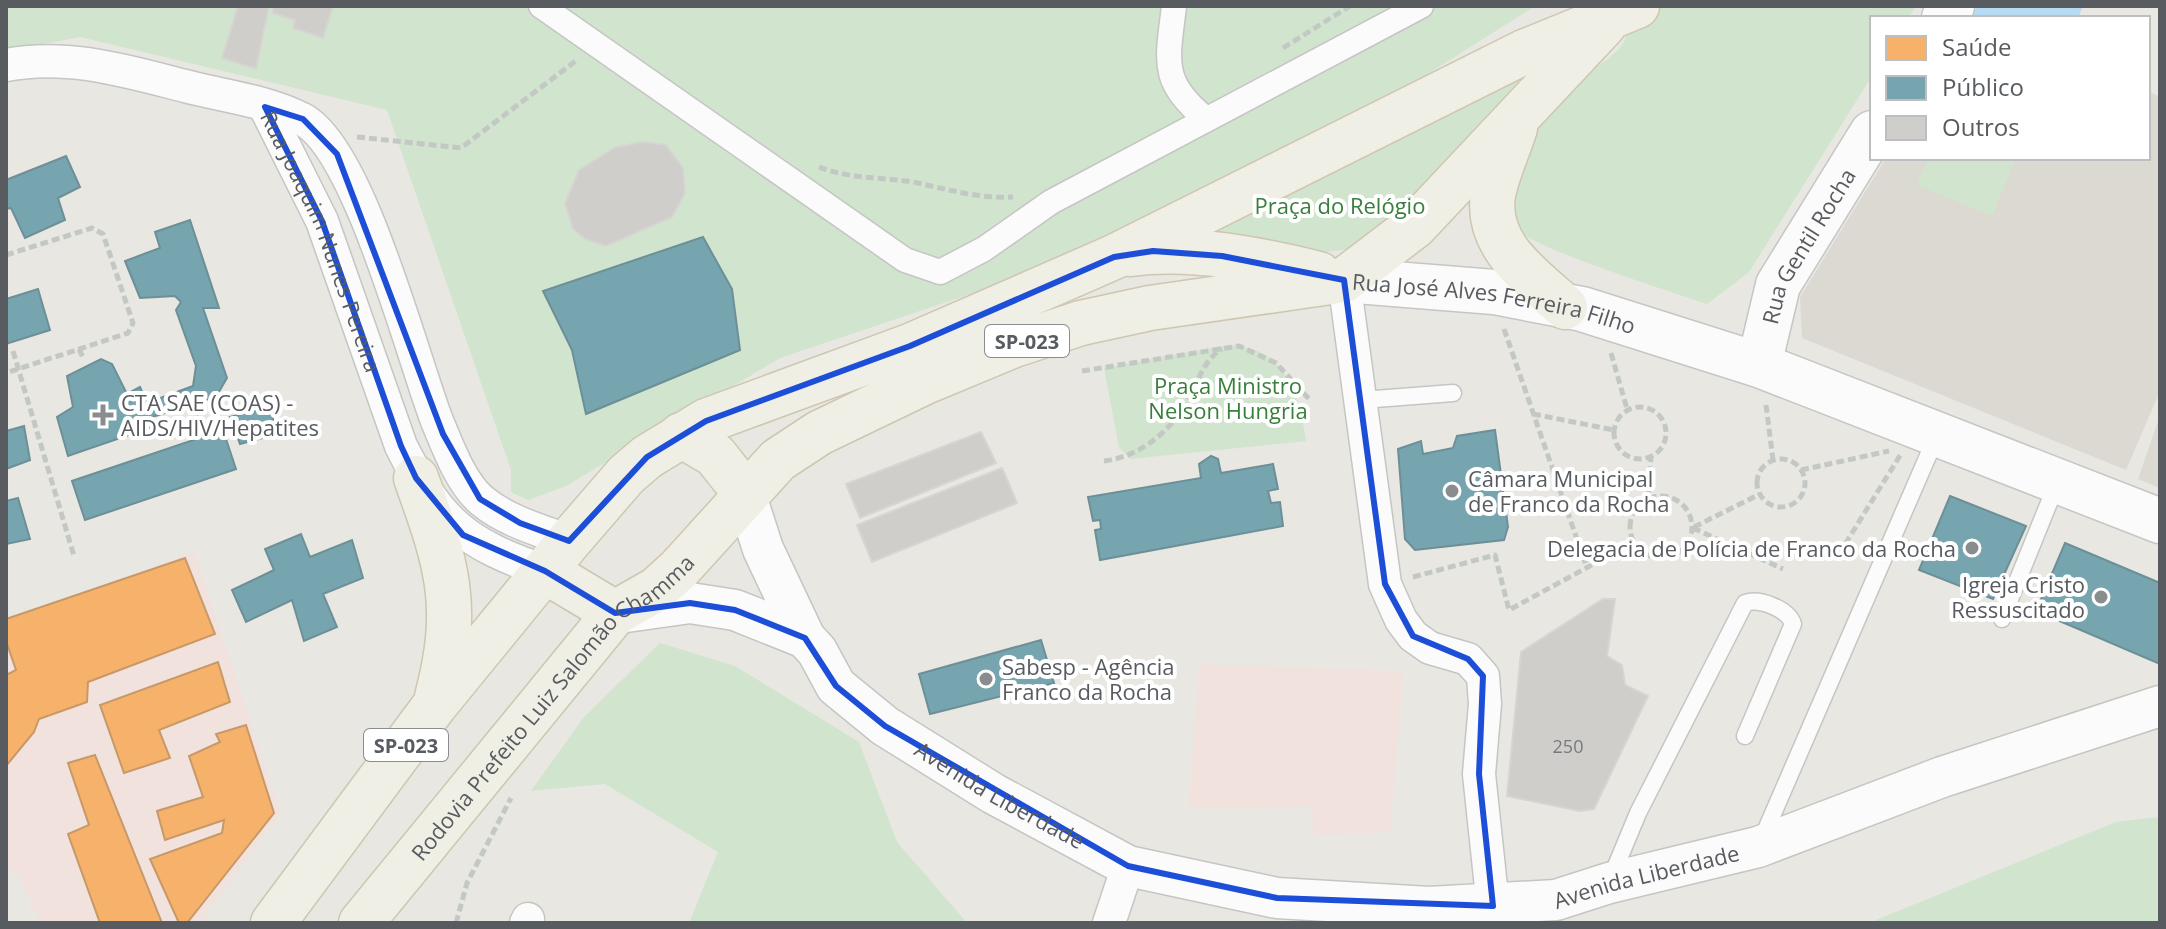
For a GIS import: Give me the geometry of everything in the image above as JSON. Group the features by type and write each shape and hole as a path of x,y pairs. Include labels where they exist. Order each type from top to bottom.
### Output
{"main road":[{"name":"SP-023","path":"1344,280 1415,226 1519,114 1624,13"},
{"name":"SP-023","path":"273,923 435,705 557,556 626,475 681,435 706,421 910,346 1114,257 1511,58 1624,13"},
{"path":"1519,114 1493,196 1494,220 1501,244 1517,264 1565,307"},
{"name":"Rua Gentil Rocha","path":"1765,367 1778,285 1870,136"},
{"path":"1114,257 1153,251 1222,256 1273,262 1344,280"},
{"name":"Rua José Alves Ferreira Filho","path":"745,493 778,460 819,433 925,382 1014,345 1081,323 1150,308 1344,280 1494,292 1565,307 1765,367 2160,521"},
{"path":"681,435 715,455 745,493"},
{"path":"416,478 442,549 451,606 451,634 435,705"},
{"name":"Rodovia Prefeito Luiz Salomão Chamma","path":"361,923 615,613 657,589 679,569 745,493"},
{"path":"557,556 615,613"}],"street":[{"path":"541,6 905,260 940,272 984,249 1051,202 1421,6"},
{"path":"1174,6 1169,68 1173,84 1180,96 1205,118"},
{"path":"6,65 62,59 265,107"},
{"name":"Rua Joaquim Nunes Pereira","path":"265,107 303,119 320,133 337,154 362,210 425,388 458,467 480,499 520,523 557,556"},
{"name":"Rua Joaquim Nunes Pereira","path":"265,107 313,201 401,446 416,478 463,535 489,550 557,556"},
{"path":"1344,280 1385,584 1401,620 1413,636 1430,648 1468,659 1483,676 1485,704 1479,774 1493,906"},
{"name":"Avenida Liberdade","path":"745,493 763,549 805,638 817,651 836,686 885,726 994,794 1128,866 1277,898 1429,907 1493,906 1556,900 1609,883 1758,847 1942,777 2160,706"},
{"path":"615,613 690,603 735,610 805,638"},
{"path":"1109,923 1128,866"}],"lane":[{"path":"1362,400 1453,393"},
{"path":"1758,847 1938,433"},
{"path":"2002,619 2059,480"},
{"path":"1609,883 1645,799 1745,603 1751,601 1784,611 1793,624 1745,736"}],"path":[{"path":"1275,53 1350,6"},
{"path":"320,133 461,148 597,45"},
{"path":"807,162 860,178 909,182 988,199 1028,196"},
{"path":"6,255 92,228 103,234 133,323 128,333 6,373"},
{"path":"1104,461 1142,451 1157,438 1188,400 1207,361 1227,345"},
{"path":"1082,371 1227,345 1259,353 1276,363 1310,400"},
{"path":"79,349 84,360"},
{"path":"13,351 74,556"},
{"path":"1610,351 1627,409 1614,430 1618,447 1624,454 1641,460 1651,457 1666,439 1664,421 1651,409 1627,409"},
{"path":"1765,367 1764,388 1773,460"},
{"path":"193,404 200,437"},
{"path":"1587,568 1532,414 1614,430"},
{"path":"1801,470 1879,456 1908,443 1839,554"},
{"path":"1648,498 1651,457"},
{"path":"1773,460 1789,460 1801,470 1805,484 1793,503 1779,507 1760,494 1760,470 1773,460"},
{"path":"1693,528 1760,494"},
{"path":"1663,495 1683,503 1690,512 1693,528 1685,548 1668,558 1647,555 1634,542 1630,532 1632,513 1648,498 1663,495"},
{"path":"1693,528 1783,569"},
{"path":"1385,584 1495,555 1509,610 1634,542"},
{"path":"456,923 467,883 516,789"}],"highlighted area":[{"path":"265,107 303,119 337,154 443,434 480,499 520,523 569,541 647,457 706,421 910,346 1114,257 1153,251 1222,256 1344,280 1385,584 1413,636 1468,659 1483,676 1479,774 1493,906 1277,898 1128,866 885,726 836,686 805,638 735,610 690,603 615,613 545,571 463,535 416,478 401,446 322,221"}],"shaded area":[{"path":"2150,92 2160,97 2160,391 2126,470 1802,338 1800,297 1885,160 2150,160"},
{"path":"2160,421 2160,488 2138,479"},
{"path":"194,552 281,813 199,923 40,923 18,874 6,868 6,619"},
{"path":"1199,664 1403,671 1390,832 1314,835 1310,806 1189,808"}],"green space":[{"path":"6,6 1535,6 1290,161 1122,243 780,358 566,486 528,500 511,492 511,470 387,110 80,37 6,51"},
{"path":"1637,6 1916,6 1909,16 1870,16 1870,79 1749,272 1707,304 1551,248 1520,231 1514,218 1513,201 1517,182 1542,123 1566,89 1615,53 1628,32"},
{"name":"Praça do Relógio","path":"1540,66 1422,199 1359,248 1324,252 1276,248 1191,230"},
{"path":"1927,160 2015,160 1992,216 1917,185"},
{"name":"Praça Ministro Nelson Hungria","path":"1227,345 1247,347 1263,354 1286,375 1299,406 1306,441 1130,459 1119,447 1104,368"},
{"path":"660,643 735,666 859,742 897,842 967,923 689,923 718,852 605,784 531,791 584,717"},
{"path":"2160,817 2160,923 1869,923 2116,822"}],"water":[{"path":"1977,6 2083,6 2079,16 1972,16"}],"building: Saúde":[{"path":"185,558 215,634 88,682 87,702 39,719 34,732 6,766 6,675 16,670 6,641 6,619"},
{"path":"218,662 230,702 159,730 170,758 124,773 100,705"},
{"path":"246,725 274,813 187,923 179,923 150,859 222,833 224,820 165,840 157,811 203,797 189,756 220,742 216,734"},
{"path":"95,755 162,923 100,923 68,834 89,825 68,763"}],"building: Público":[{"path":"66,156 80,187 58,198 65,220 25,238 11,208 6,209 6,180"},
{"path":"190,220 219,308 203,308 227,378 216,397 152,417 152,427 68,456 57,417 73,407 67,376 101,359 112,364 127,394 140,387 147,403 193,386 196,366 176,310 181,302 175,296 140,298 125,261 160,248 155,232"},
{"path":"703,237 732,289 740,350 586,414 572,350 543,291"},
{"path":"38,289 50,330 6,344 6,299"},
{"path":"269,407 278,434 240,444 230,417"},
{"path":"24,426 30,460 6,469 6,431"},
{"path":"223,430 236,469 85,520 72,481"},
{"name":"Câmara Municipal de Franco da Rocha","path":"1495,430 1508,527 1504,540 1415,550 1405,539 1398,449 1421,441 1423,454 1453,448 1457,436"},
{"path":"1211,456 1218,459 1221,473 1273,464 1278,489 1268,491 1271,503 1280,502 1283,526 1100,560 1095,530 1101,529 1100,520 1093,521 1088,497 1201,478 1199,464"},
{"name":"Delegacia de Polícia de Franco da Rocha","path":"1950,496 2026,526 1993,599 1919,570"},
{"path":"18,498 30,539 6,544 6,501"},
{"path":"301,534 310,557 352,540 363,578 323,594 337,627 304,641 292,600 246,622 232,590 274,570 265,549"},
{"name":"Igreja Cristo Ressuscitado","path":"2065,543 2160,583 2160,664 2036,611"},
{"name":"Sabesp - Agência Franco da Rocha","path":"1041,640 1054,683 930,714 919,674"}],"building: Outros":[{"path":"238,6 269,6 256,69 222,58"},
{"path":"274,6 333,6 323,38 293,28 295,20 272,13"},
{"path":"643,142 666,145 683,168 685,193 672,217 606,246 585,239 573,229 565,203 579,170 616,147"},
{"path":"981,432 996,463 860,518 846,484"},
{"path":"1002,468 1017,503 872,562 857,525"},
{"path":"1603,599 1615,599 1607,656 1622,665 1625,685 1648,696 1594,809 1580,811 1507,796 1521,652"}],"place":[{"name":"CTA SAE (COAS) - AIDS/HIV/Hepatites","path":"103,415"},
{"name":"Câmara Municipal de Franco da Rocha","path":"1452,491"},
{"name":"Delegacia de Polícia de Franco da Rocha","path":"1972,548"},
{"name":"Igreja Cristo Ressuscitado","path":"2101,597"},
{"name":"Sabesp - Agência Franco da Rocha","path":"986,679"}]}
